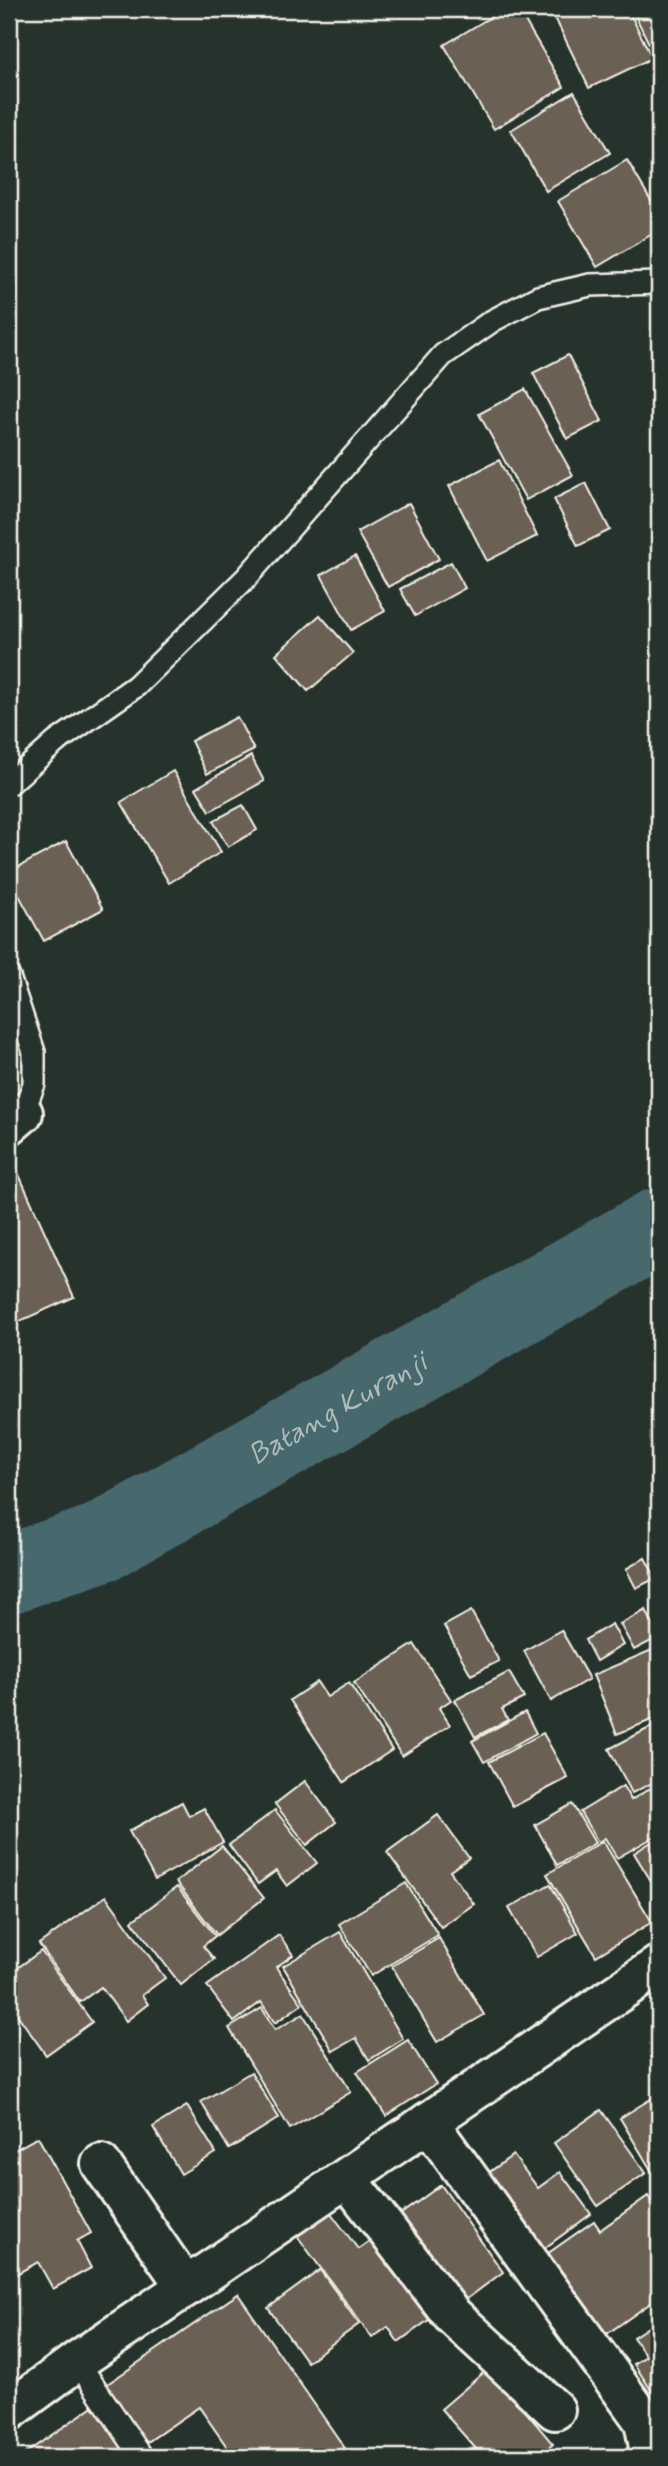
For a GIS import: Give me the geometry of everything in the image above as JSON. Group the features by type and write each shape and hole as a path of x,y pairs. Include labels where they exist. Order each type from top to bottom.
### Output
{"street":[{"path":"9,2411 77,2361 659,1965"},
{"path":"428,2122 644,2421 649,2447 647,2457"},
{"path":"101,2164 186,2287"},
{"path":"347,2178 452,2315 555,2410"}],"lane":[{"path":"9,784 56,742 136,686 246,578 443,355 492,321 538,297 590,285 659,283"},
{"path":"9,977 34,1052 34,1084 16,1119"},
{"path":"77,2361 142,2457"}],"building":[{"path":"504,9 518,9 564,87 494,129 444,45"},
{"path":"575,9 628,9 652,58 589,88 555,18"},
{"path":"632,9 659,9 659,54 655,56"},
{"path":"574,92 610,153 546,191 511,130"},
{"path":"627,160 659,214 659,230 597,267 558,201"},
{"path":"568,355 602,421 567,439 533,373"},
{"path":"525,389 573,475 526,500 479,414"},
{"path":"499,460 537,536 487,561 449,486"},
{"path":"586,483 610,530 578,546 554,499"},
{"path":"409,503 439,559 388,587 357,532"},
{"path":"355,556 385,611 351,630 321,575"},
{"path":"451,562 465,588 415,616 400,589"},
{"path":"320,615 353,653 308,691 276,654"},
{"path":"237,717 254,750 207,774 191,741"},
{"path":"251,756 264,781 210,811 196,788"},
{"path":"173,771 221,852 169,883 121,802"},
{"path":"243,805 257,830 228,847 213,821"},
{"path":"66,841 103,909 44,941 9,877 9,872"},
{"path":"11,1157 74,1297 9,1326 9,1158"},
{"path":"645,1558 656,1578 636,1588 626,1569"},
{"path":"646,1610 659,1637 634,1650 620,1624"},
{"path":"471,1611 499,1661 471,1675 444,1626"},
{"path":"612,1624 623,1645 596,1661 585,1640"},
{"path":"561,1630 589,1679 551,1701 524,1651"},
{"path":"414,1644 451,1700 439,1708 450,1725 402,1756 354,1683"},
{"path":"659,1647 659,1717 617,1734 593,1675"},
{"path":"509,1672 524,1698 502,1709 508,1720 475,1737 455,1700"},
{"path":"317,1682 327,1697 349,1683 392,1750 344,1782 290,1700"},
{"path":"525,1712 536,1733 484,1762 472,1741"},
{"path":"659,1723 659,1788 656,1781 632,1793 609,1749"},
{"path":"543,1733 568,1778 513,1807 489,1762"},
{"path":"305,1781 336,1822 307,1845 275,1804"},
{"path":"623,1786 631,1800 654,1786 659,1795 659,1834 617,1858 605,1838 598,1842 580,1812"},
{"path":"182,1802 189,1816 204,1808 223,1842 155,1880 129,1831"},
{"path":"572,1804 595,1843 557,1865 535,1825"},
{"path":"275,1810 317,1863 287,1886 276,1871 258,1884 229,1845"},
{"path":"438,1815 469,1858 450,1871 474,1904 441,1927 387,1852"},
{"path":"659,1837 659,1894 634,1853"},
{"path":"603,1841 652,1922 596,1956 547,1874"},
{"path":"222,1846 264,1898 217,1935 176,1882"},
{"path":"406,1883 438,1935 371,1976 339,1924"},
{"path":"550,1884 578,1933 537,1957 509,1908"},
{"path":"177,1887 215,1936 203,1946 214,1959 181,1985 132,1921"},
{"path":"106,1896 165,1978 142,1995 148,2004 126,2021 101,1987 80,2002 39,1944"},
{"path":"340,1932 403,2039 369,2060 356,2038 333,2051 283,1966"},
{"path":"279,1935 293,1955 276,1967 302,2004 275,2023 261,2002 234,2022 207,1986"},
{"path":"439,1938 484,2015 437,2042 392,1966"},
{"path":"41,1951 92,2022 46,2055 9,2003 9,1974"},
{"path":"262,2008 275,2030 303,2014 351,2092 290,2129 229,2028"},
{"path":"408,2040 436,2084 386,2116 357,2072"},
{"path":"251,2072 279,2118 229,2149 201,2102"},
{"path":"659,2094 659,2179 657,2180 620,2118"},
{"path":"187,2106 216,2153 181,2174 153,2127"},
{"path":"601,2110 646,2173 598,2206 554,2143"},
{"path":"38,2137 91,2233 77,2241 91,2268 53,2289 38,2262 9,2278 9,2153"},
{"path":"513,2155 538,2188 560,2172 591,2214 531,2258 476,2182"},
{"path":"441,2185 503,2272 456,2307 394,2219"},
{"path":"648,2196 659,2212 659,2297 594,2343 537,2261 594,2221 600,2230"},
{"path":"328,2209 358,2249 378,2235 437,2314 398,2342 388,2327 372,2338 295,2233"},
{"path":"320,2270 359,2324 307,2362 268,2308"},
{"path":"238,2294 351,2457 234,2457 199,2407 146,2443 106,2385"},
{"path":"659,2320 659,2402 634,2364 646,2356 633,2337"},
{"path":"489,2368 553,2444 537,2457 483,2457 441,2409"},
{"path":"95,2405 124,2448 111,2457 20,2457"}],"waterway":[{"name":"Batang Kuranji","path":"9,1574 102,1542 659,1227"}]}
